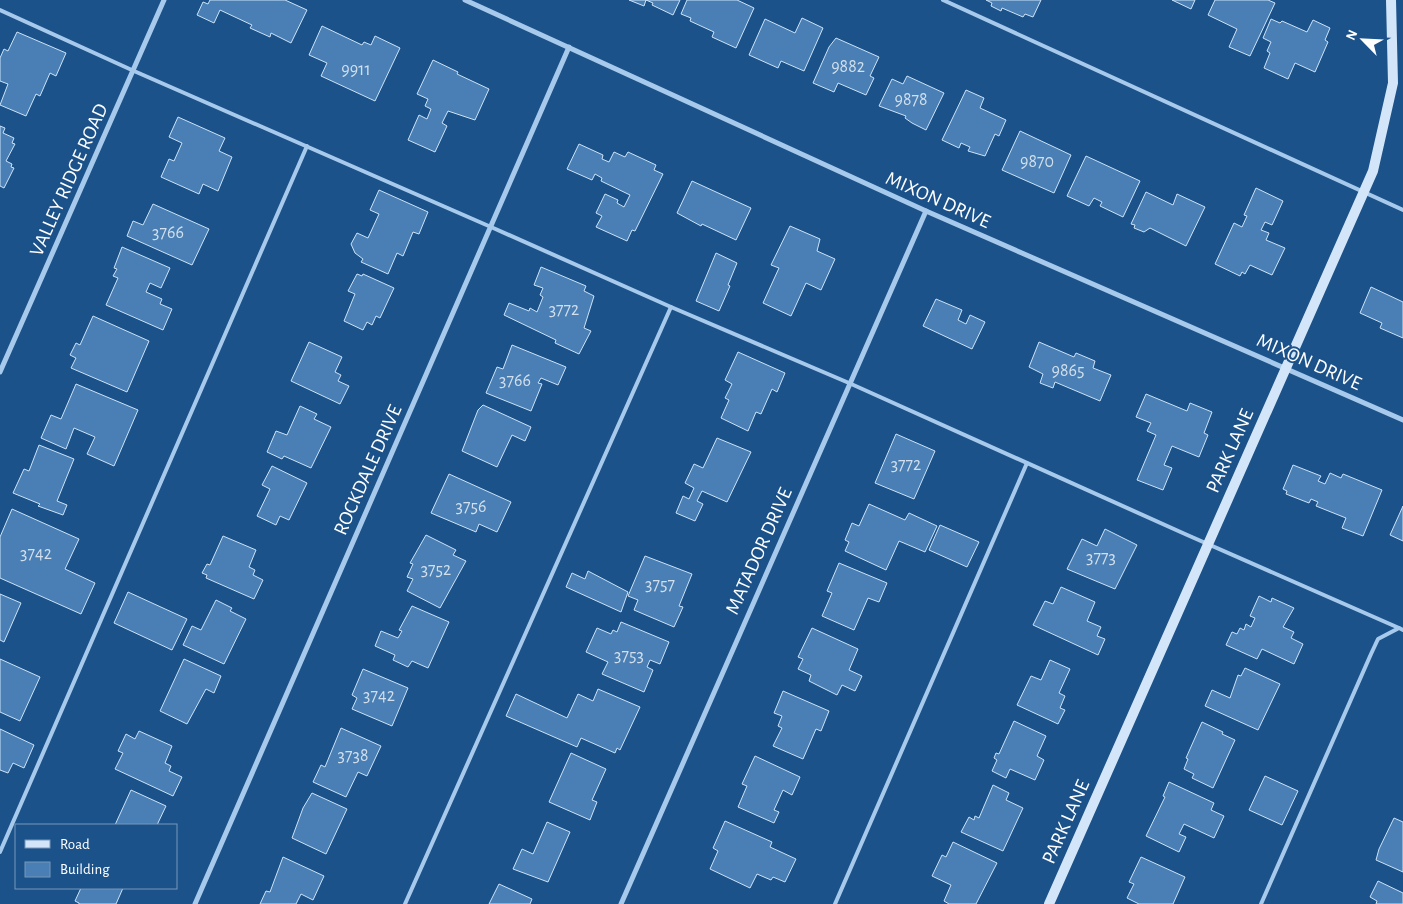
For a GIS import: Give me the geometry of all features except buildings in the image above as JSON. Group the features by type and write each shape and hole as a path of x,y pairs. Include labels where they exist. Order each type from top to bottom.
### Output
{"street":[{"name":"VALLEY RIDGE ROAD","path":"0,372 164,0"},
{"name":"MIXON DRIVE","path":"465,0 926,211 1403,420"},
{"name":"PARK LANE","path":"1049,904 1373,171 1393,83 1391,0"},
{"name":"ROCKDALE DRIVE","path":"195,904 569,47"},
{"name":"MATADOR DRIVE","path":"621,904 926,211"}],"lane":[{"path":"943,0 1403,210"},
{"path":"0,10 671,308 850,382 1027,463 1401,629"},
{"path":"0,852 308,146"},
{"path":"405,904 671,308"},
{"path":"835,904 1027,463"},
{"path":"1261,904 1378,639 1401,629"}]}
